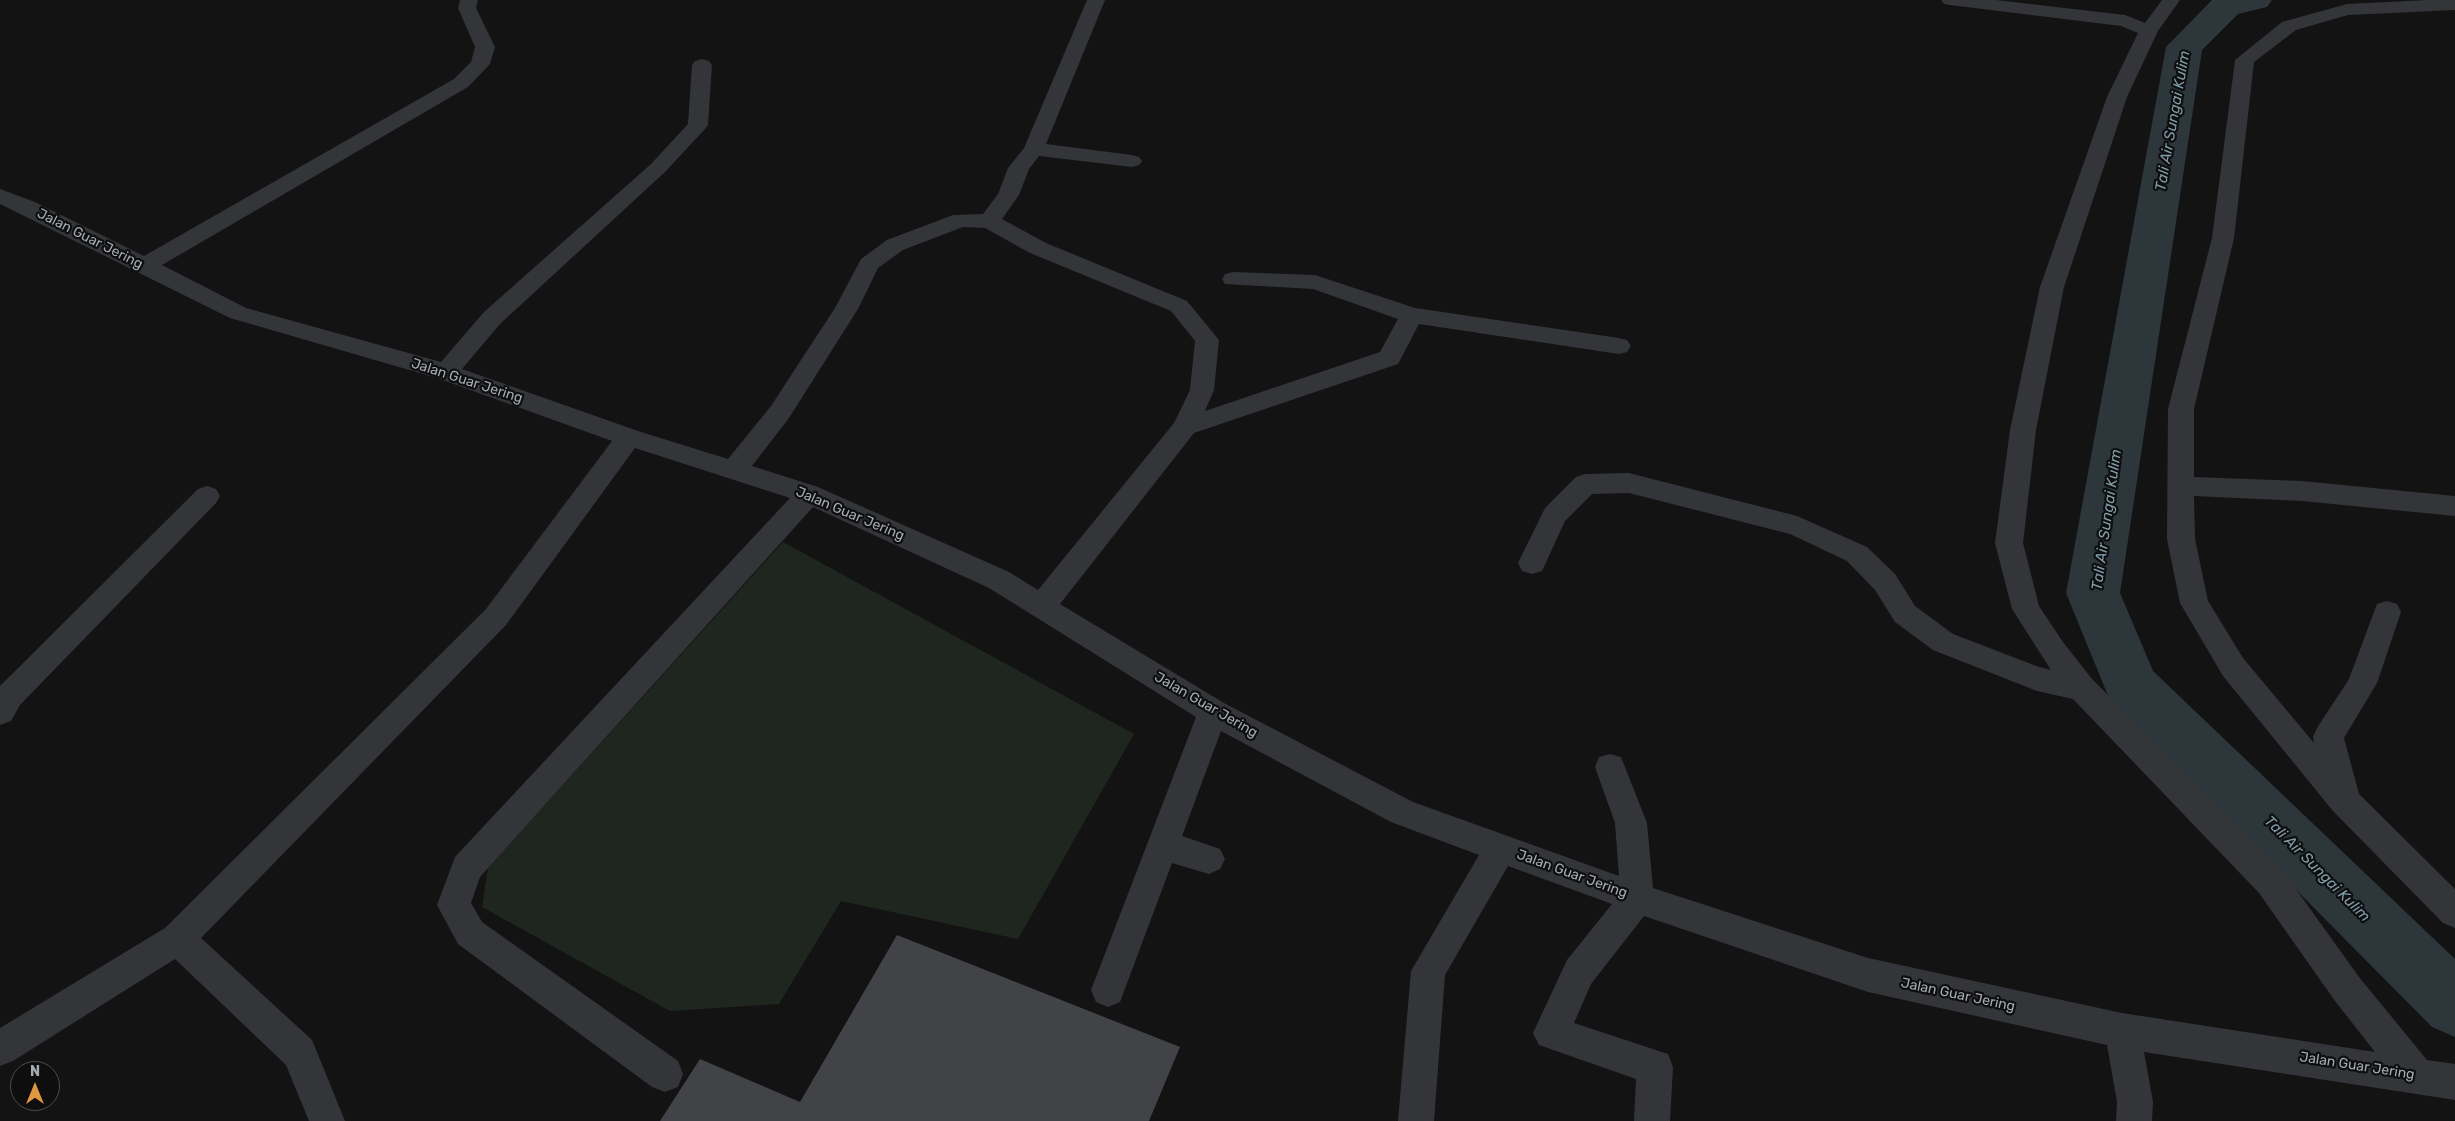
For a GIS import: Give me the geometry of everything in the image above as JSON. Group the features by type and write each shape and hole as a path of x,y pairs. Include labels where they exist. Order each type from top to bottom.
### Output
{"street":[{"path":"144,266 461,83 480,64 485,47 467,8 470,0"},
{"path":"989,221 1008,195 1019,168 1034,149 1096,0"},
{"path":"1950,0 2125,21 2149,31"},
{"path":"2171,0 2149,31 2117,97 2052,287 2023,430 2010,543 2026,610 2053,650 2082,688 2271,882 2347,989 2416,1075"},
{"path":"2455,4 2347,10 2289,26 2245,60 2222,238 2181,409 2181,538 2194,603 2233,668 2344,801 2455,912"},
{"path":"446,372 492,318 658,168 698,126 702,65"},
{"path":"1034,149 1132,161"},
{"name":"Jalan Guar Jering","path":"0,196 238,313 446,372 629,437 809,494 999,580 1213,712 1402,812 1637,898 1868,975 2122,1031 2455,1082"},
{"path":"734,470 780,412 846,309 869,264 895,245 961,220 989,221 1038,248 1179,306 1206,340 1202,390 1185,427 1042,606"},
{"path":"1233,279 1315,282 1412,315 1619,346"},
{"path":"1185,427 1389,358 1412,315"},
{"path":"0,1048 177,939 496,617 629,437"},
{"path":"1532,563 1554,515 1585,484 1629,483 1797,526 1857,554 1885,582 1904,614 1942,642 2037,679 2082,688"},
{"path":"2181,486 2302,491 2455,506"},
{"path":"665,1074 470,933 454,905 467,868 809,494"},
{"path":"0,712 9,696 207,496"},
{"path":"2344,801 2328,737 2362,683 2388,612"},
{"path":"1108,990 1213,712"},
{"path":"1610,767 1630,823 1637,898 1579,972 1551,1033 1655,1066 1652,1121"},
{"path":"1163,845 1209,859"},
{"path":"1416,1121 1428,971 1501,848"},
{"path":"177,939 299,1054 326,1121"},
{"path":"2122,1031 2135,1102 2134,1121"}],"shaded area":[{"path":"783,542 1134,734 1018,939 841,901 779,1004 670,1011 482,907 488,868"}],"building":[{"path":"897,935 1180,1047 1149,1121 660,1121 700,1059 800,1102"}],"waterway":[{"name":"Tali Air Sungai Kulim","path":"2255,0 2226,6 2184,47 2093,593 2131,686 2455,1004"}]}
